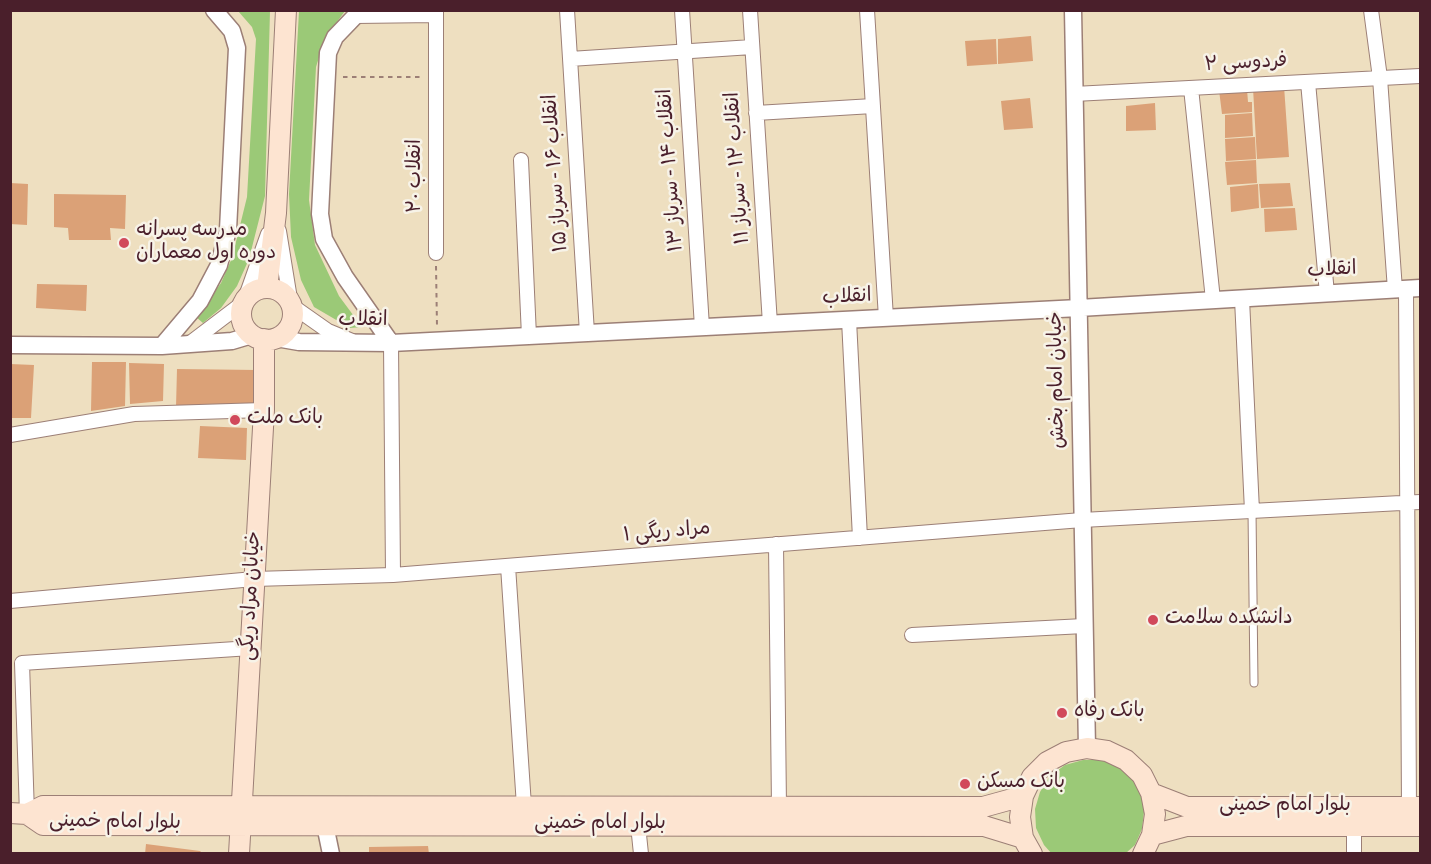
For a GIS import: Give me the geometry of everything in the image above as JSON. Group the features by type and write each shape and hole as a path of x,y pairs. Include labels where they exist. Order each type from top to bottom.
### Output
{"main road":[{"path":"267,288 276,213 286,10"},
{"path":"267,288 282,292 291,305 292,321 283,334 264,337 241,316 244,302 253,292 267,288"},
{"name":"خیابان مراد ریگی","path":"239,854 264,410 264,337"},
{"path":"1028,846 1020,817 1023,796 1032,777 1047,762 1066,752 1087,748 1107,751 1126,760 1142,775 1151,794 1155,814 1152,835 1143,854"},
{"name":"بلوار امام خمینی","path":"1151,794 1187,807 1415,807"},
{"name":"بلوار امام خمینی","path":"242,816 525,806 982,807 1023,796"},
{"name":"بلوار امام خمینی","path":"19,813 43,806 242,816 325,825 984,826 1028,846"},
{"name":"بلوار امام خمینی","path":"1152,835 1186,826 1420,826"}],"street":[{"path":"162,346 200,301 219,265 228,230 237,48 232,32 214,10"},
{"name":"انقلاب ۱۶ - سرباز ۱۵","path":"567,10 587,333"},
{"name":"انقلاب ۱۴ - سرباز ۱۳","path":"682,10 702,327"},
{"name":"انقلاب ۱۲ - سرباز ۱۱","path":"750,10 770,324"},
{"path":"867,10 886,318"},
{"name":"خیابان امام بخش","path":"1072,10 1087,748"},
{"path":"1371,10 1407,289 1414,503 1415,807"},
{"path":"393,575 391,343 345,277 324,239 321,214 328,53 335,37 358,13 436,13"},
{"name":"انقلاب ۲۰","path":"436,13 436,253"},
{"path":"570,59 752,47"},
{"name":"فردوسی ۲","path":"1074,94 1420,76"},
{"path":"1308,82 1327,294"},
{"path":"1191,88 1213,300"},
{"path":"756,113 873,105"},
{"path":"521,160 529,336"},
{"path":"190,343 244,302 276,213"},
{"path":"276,213 291,305 328,331 357,343"},
{"name":"انقلاب","path":"10,345 162,346 264,337 299,342 391,343 1407,289"},
{"path":"1242,299 1252,511"},
{"path":"849,320 860,538"},
{"path":"10,435 134,414 264,410"},
{"name":"مراد ریگی ۱","path":"10,601 254,579 393,575 1082,520 1414,503"},
{"path":"776,544 778,807"},
{"path":"508,566 525,806"},
{"path":"912,635 1084,626"},
{"path":"19,813 22,663 251,648"},
{"path":"325,825 331,854"},
{"path":"638,825 641,854"},
{"path":"1354,826 1354,854"}],"lane":[{"path":"1252,511 1254,683"}],"path":[{"path":"327,78 436,77"},
{"path":"436,253 436,341"}],"green space":[{"path":"238,11 270,11 265,196 249,259 237,286 221,308 203,323 196,317 221,283 232,258 247,197 256,39 252,27"},
{"path":"299,11 345,11 325,38 316,67 309,200 315,245 339,296 362,327 350,328 314,307 301,280 291,237 289,194"},
{"path":"1083,760 1101,760 1118,767 1132,779 1141,794 1144,812 1142,829 1135,845 1126,853 1052,854 1044,845 1036,828 1035,809 1040,792 1050,776 1065,765"}],"building":[{"path":"1031,36 1033,61 998,64 998,39"},
{"path":"996,39 997,64 967,66 965,41"},
{"path":"1284,86 1289,157 1257,159 1253,88"},
{"path":"1247,89 1248,102 1252,102 1252,112 1222,114 1219,90"},
{"path":"1030,98 1033,128 1004,130 1001,101"},
{"path":"1155,103 1156,130 1126,131 1126,106"},
{"path":"1252,113 1253,136 1225,138 1225,115"},
{"path":"1255,137 1256,159 1226,161 1225,139"},
{"path":"1256,160 1257,183 1227,185 1225,162"},
{"path":"10,183 28,184 27,225 10,224"},
{"path":"1290,183 1293,206 1261,208 1259,184"},
{"path":"1258,184 1259,208 1231,212 1230,187"},
{"path":"54,194 126,195 125,229 110,228 111,240 69,240 68,228 54,227"},
{"path":"1295,208 1297,230 1265,232 1264,209"},
{"path":"37,284 87,285 86,311 36,308"},
{"path":"92,362 126,362 125,406 91,411"},
{"path":"129,363 164,364 163,401 130,404"},
{"path":"10,364 34,365 31,418 10,418"},
{"path":"177,369 257,370 255,409 176,407"},
{"path":"200,426 247,428 246,460 198,458"},
{"path":"146,844 200,851 203,854 145,854"},
{"path":"428,846 429,854 369,854 369,847"}],"place":[{"name":"مدرسه پسرانه دوره اول معماران","path":"124,243"},
{"name":"بانک ملت","path":"235,420"},
{"name":"دانشکده سلامت","path":"1153,620"},
{"name":"بانک رفاه","path":"1062,713"},
{"name":"بانک مسکن","path":"965,784"}]}
